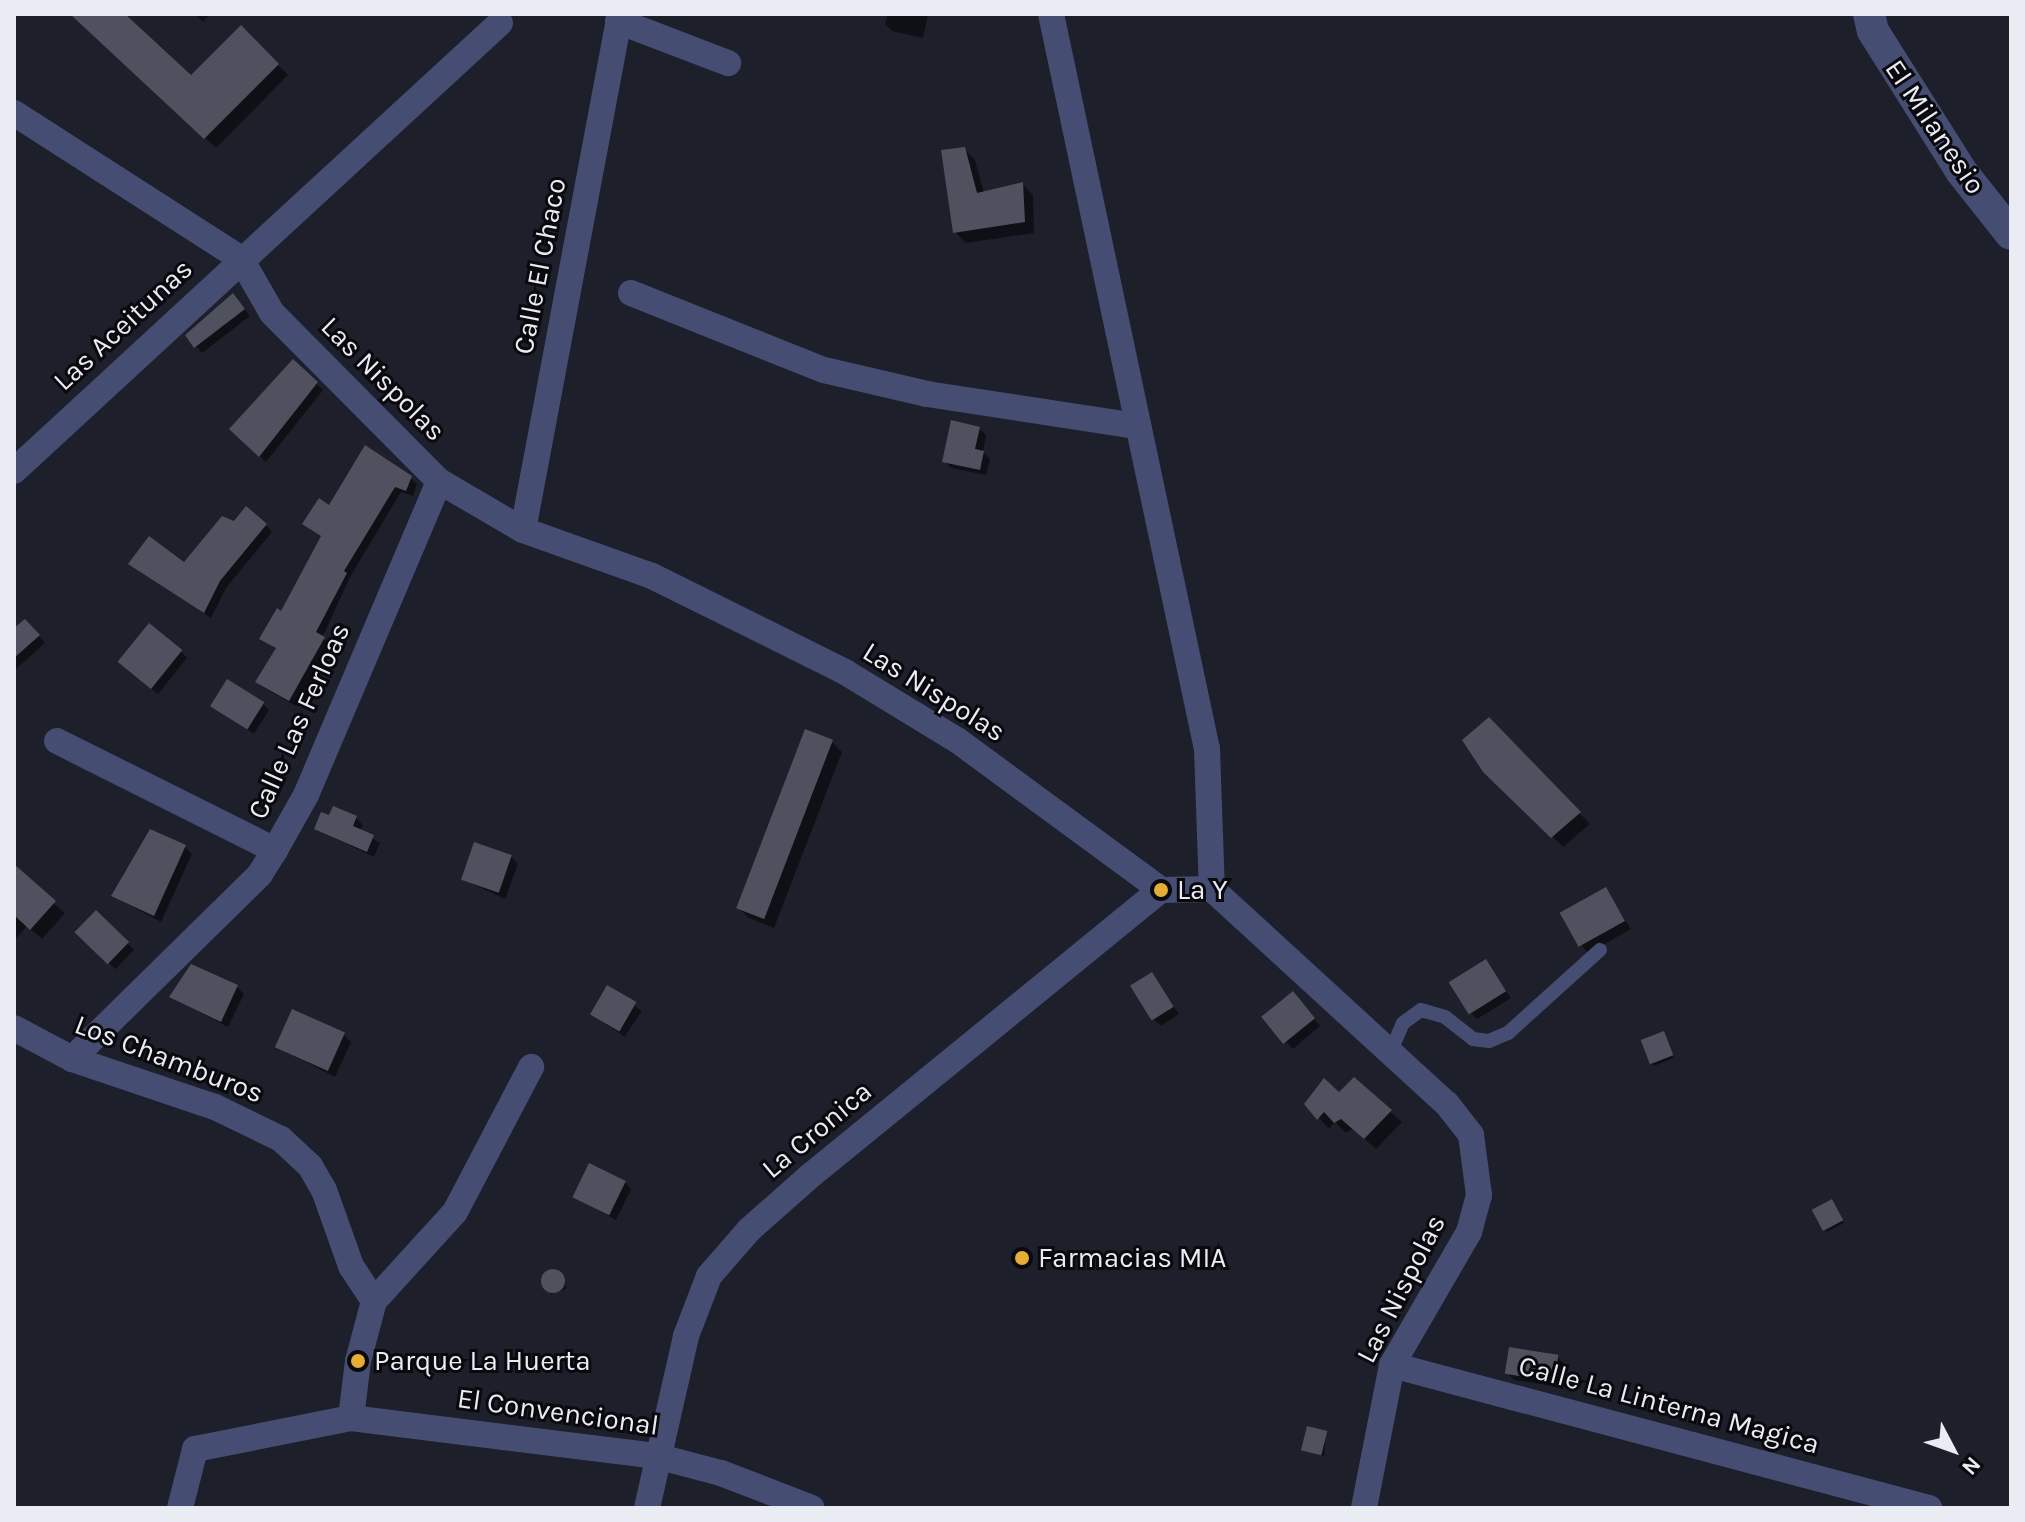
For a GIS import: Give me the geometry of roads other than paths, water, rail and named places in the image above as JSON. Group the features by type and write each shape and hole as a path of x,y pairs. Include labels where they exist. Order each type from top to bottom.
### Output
{"street":[{"path":"1051,14 1207,749 1212,889 1161,890"},
{"name":"El Milanesio","path":"1869,14 1873,31 1961,171 2011,234"},
{"path":"619,17 728,63"},
{"name":"Calle El Chaco","path":"523,530 619,17"},
{"name":"Las Aceitunas","path":"14,471 500,23"},
{"name":"Las Nispolas","path":"14,113 241,259 272,313 439,481 523,530 652,576 845,672 957,740 1161,890"},
{"path":"631,293 824,370 927,394 1136,426"},
{"name":"Calle Las Ferloas","path":"72,1059 260,874 306,795 439,481"},
{"path":"57,741 275,850"},
{"name":"Las Nispolas","path":"1212,889 1391,1051 1471,1135 1479,1179 1469,1232 1392,1365 1364,1508"},
{"name":"La Cronica","path":"647,1508 656,1456 686,1336 709,1276 749,1230 1161,890"},
{"name":"Los Chamburos","path":"14,1028 72,1059 215,1107 281,1139 310,1166 324,1190 351,1266 374,1301"},
{"path":"351,1418 358,1361 374,1301 455,1212 531,1067"},
{"name":"Calle La Linterna Magica","path":"1392,1365 1929,1508"},
{"name":"El Convencional","path":"180,1508 195,1449 351,1418 656,1456 721,1473 812,1508"}],"lane":[{"path":"1391,1051 1403,1023 1421,1010 1445,1017 1473,1039 1489,1041 1508,1033 1600,950"}],"place":[{"name":"La Y","path":"1161,890"},
{"name":"Farmacias MIA","path":"1022,1258"},
{"name":"Parque La Huerta","path":"358,1361"}]}
